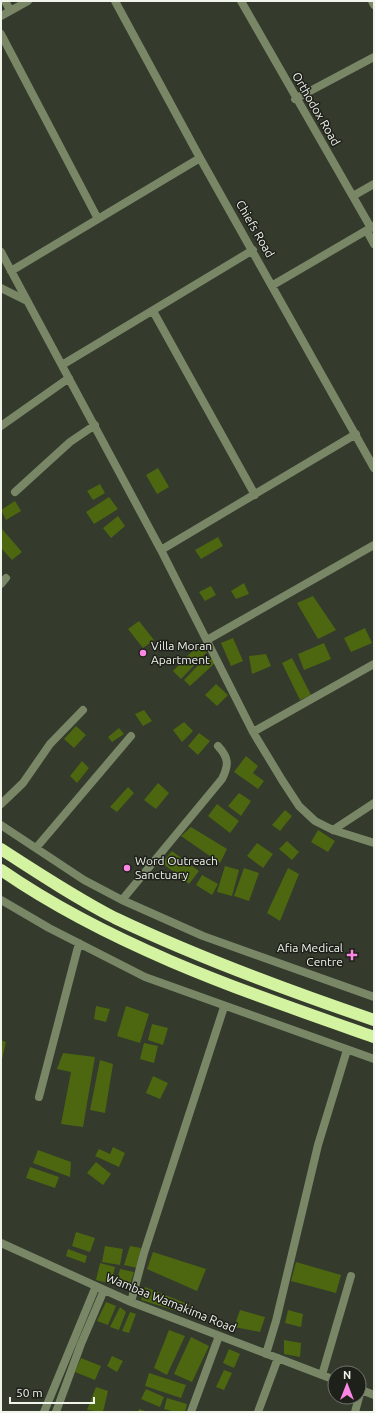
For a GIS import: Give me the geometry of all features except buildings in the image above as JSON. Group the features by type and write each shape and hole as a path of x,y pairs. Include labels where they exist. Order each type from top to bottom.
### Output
{"highway":[{"path":"1,849 40,875 114,917 188,951 374,1020"},
{"path":"1,870 23,886 107,932 178,965 374,1037"}],"street":[{"path":"5,1 10,10"},
{"path":"1,16 28,1"},
{"name":"Chiefs Road","path":"116,1 200,158 273,285 374,468"},
{"name":"Orthodox Road","path":"241,1 353,196 370,228 374,244"},
{"path":"372,1 374,5"},
{"path":"1,34 98,219"},
{"path":"296,99 374,57"},
{"path":"11,272 200,158"},
{"path":"353,196 374,184"},
{"path":"273,285 370,228"},
{"path":"62,365 253,250"},
{"path":"1,252 161,550 253,732 299,806 315,821 333,830 374,843"},
{"path":"1,288 27,301"},
{"path":"153,311 255,495"},
{"path":"1,426 69,378"},
{"path":"15,492 70,442 95,425"},
{"path":"161,550 356,434"},
{"path":"207,640 374,545"},
{"path":"253,732 374,664"},
{"path":"1,804 23,783 50,744 83,710"},
{"path":"36,848 131,736"},
{"path":"122,900 222,779 228,762 226,755 218,746"},
{"path":"333,830 374,803"},
{"path":"1,825 84,880 122,900 210,938 374,997"},
{"path":"1,900 49,928 145,977 224,1007 374,1059"},
{"path":"39,1097 79,943"},
{"path":"131,1302 144,1253 224,1007"},
{"path":"266,1354 276,1321 318,1146 346,1050"},
{"name":"Wambaa Wamakima Road","path":"1,1243 131,1302 327,1377"},
{"path":"322,1375 351,1276"},
{"path":"44,1412 100,1288"},
{"path":"56,1412 100,1288"},
{"path":"191,1412 219,1336"},
{"path":"258,1412 278,1358"}],"place":[{"name":"Villa Moran Apartment","path":"143,653"},
{"name":"Word Outreach Sanctuary","path":"127,868"},
{"name":"Afia Medical Centre","path":"352,955"}]}
